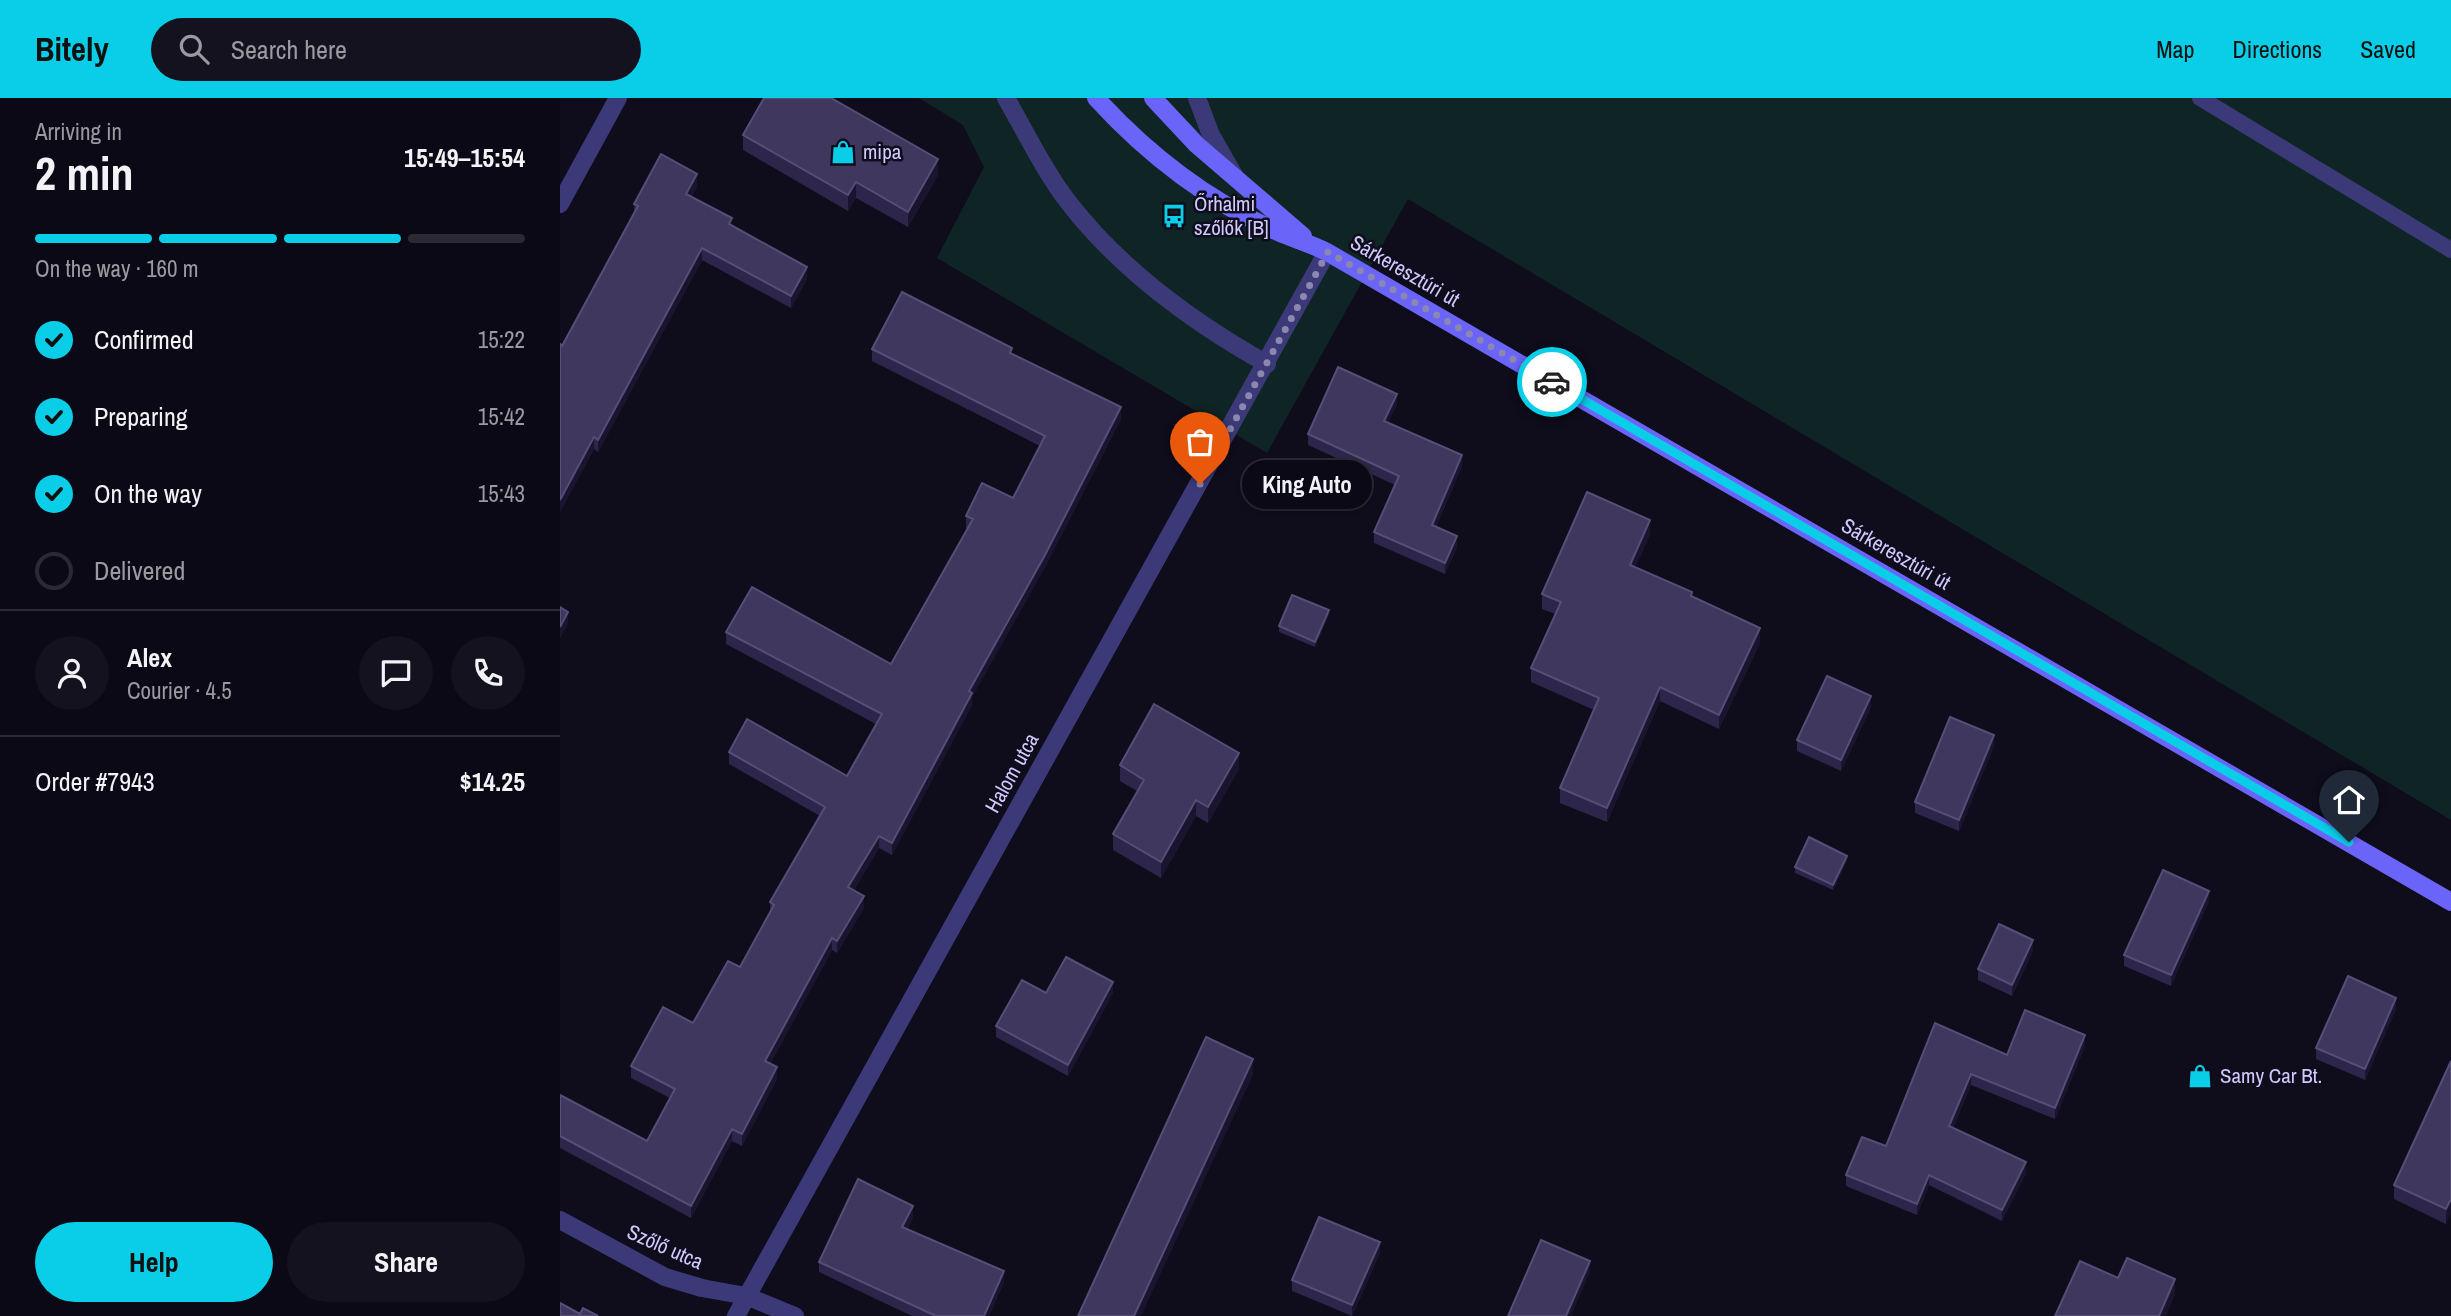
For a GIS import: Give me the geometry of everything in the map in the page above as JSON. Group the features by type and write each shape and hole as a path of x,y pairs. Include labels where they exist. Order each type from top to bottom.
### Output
{"main road":[{"name":"Sárkeresztúri út","path":"1096,98 1121,126 1192,184 1276,231 1322,250 2451,902"},
{"name":"Sárkeresztúri út","path":"1153,98 1197,145 1322,250"}],"street":[{"path":"560,204 618,98"},
{"path":"1006,98 1067,201 1093,233 1145,280 1213,332 1267,364"},
{"path":"1197,98 1211,135 1237,180"},
{"name":"Halom utca","path":"736,1316 1267,364 1322,250"},
{"name":"Szőlő utca","path":"560,1220 665,1277 702,1288 746,1296 795,1316"}],"lane":[{"path":"2200,98 2451,250"}],"green space":[{"path":"919,98 2451,98 2451,820 1408,199 1267,453 937,258 984,167 963,125"}],"building":[{"path":"764,98 831,98 938,159 908,212 856,182 848,195 743,135"},
{"path":"661,154 697,174 686,194 732,218 729,224 807,267 791,296 702,248 598,440 594,437 560,500 560,344 562,346 638,206 634,204"},
{"path":"902,292 1012,348 1010,353 1121,407 1045,555 969,691 972,693 892,843 879,836 848,887 864,896 837,941 832,938 765,1061 777,1067 742,1134 732,1129 691,1206 560,1136 560,1095 647,1141 675,1089 631,1066 663,1007 693,1023 728,961 740,967 774,905 770,902 825,807 729,752 747,719 847,776 882,714 726,632 752,587 891,664 973,519 966,516 982,483 1013,498 1045,436 872,349"},
{"path":"1338,367 1397,394 1384,421 1462,455 1432,525 1457,536 1445,563 1374,532 1399,476 1308,434"},
{"path":"1587,492 1650,520 1630,565 1692,592 1691,596 1760,628 1719,715 1660,687 1607,808 1560,788 1599,698 1531,668 1561,602 1542,594"},
{"path":"1292,595 1329,610 1315,642 1279,626"},
{"path":"560,607 568,612 560,627"},
{"path":"1827,676 1871,696 1841,760 1797,740"},
{"path":"1154,704 1239,753 1208,807 1196,800 1161,862 1113,834 1144,780 1120,765"},
{"path":"1950,717 1994,735 1959,820 1915,802"},
{"path":"1809,837 1847,856 1833,885 1795,867"},
{"path":"2163,870 2209,891 2171,975 2124,955"},
{"path":"1999,924 2033,940 2012,985 1978,969"},
{"path":"1066,957 1113,982 1068,1065 996,1026 1022,980 1046,993"},
{"path":"2348,976 2396,998 2365,1069 2316,1048"},
{"path":"2025,1010 2085,1035 2055,1108 1971,1074 1949,1126 2026,1162 2002,1210 1929,1175 1917,1204 1846,1175 1862,1137 1886,1146 1935,1023 2007,1055"},
{"path":"1206,1037 1253,1059 1134,1316 1078,1316"},
{"path":"2451,1061 2451,1199 2446,1209 2394,1185"},
{"path":"858,1179 913,1206 902,1227 1004,1271 984,1316 936,1316 819,1262"},
{"path":"1319,1217 1380,1242 1352,1305 1292,1280"},
{"path":"1541,1240 1590,1261 1566,1316 1508,1316"},
{"path":"2127,1258 2175,1279 2159,1316 2055,1316 2080,1261 2118,1278"},
{"path":"560,1303 580,1314 583,1308 598,1316 560,1316"}],"way so far":[{"path":"1200,484 1328,252 1552,382"}],"place":[{"name":"mipa","path":"843,152"},
{"name":"Őrhalmi szőlők [B]","path":"1174,216"},
{"name":"King Auto","path":"1200,484"},
{"name":"Samy Car Bt.","path":"2200,1076"}],"route":[{"path":"1552,382 2349,842"}]}
